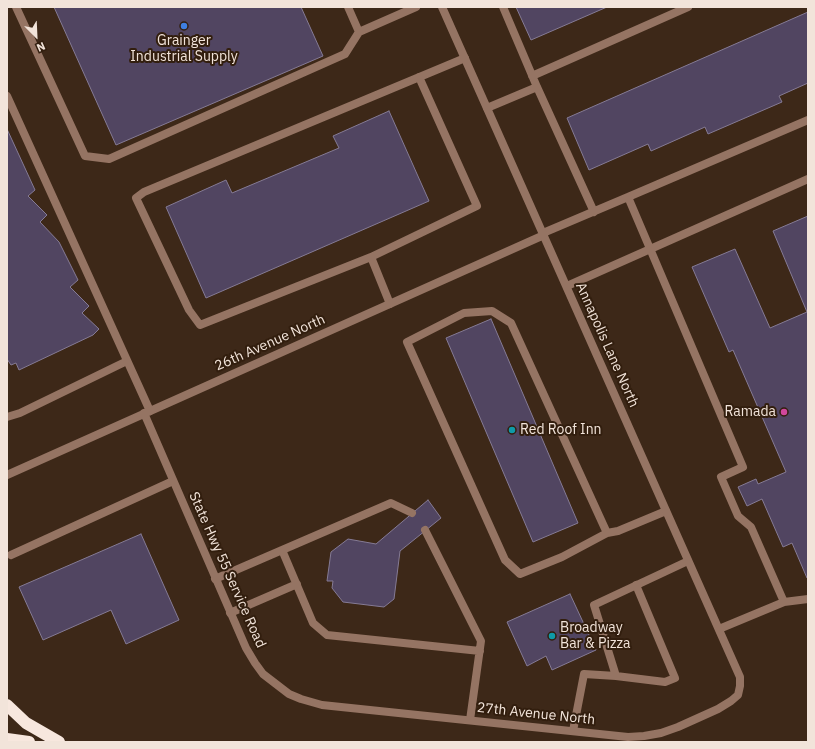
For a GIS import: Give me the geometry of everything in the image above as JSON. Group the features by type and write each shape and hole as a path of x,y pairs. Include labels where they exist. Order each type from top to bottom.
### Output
{"highway":[{"path":"7,705 26,723 59,742"},
{"path":"7,739 29,742"}],"street":[{"path":"16,7 85,156 109,159 344,54 359,32 416,7"},
{"path":"348,7 359,32"},
{"name":"Annapolis Lane North","path":"442,7 740,676 738,695"},
{"path":"503,7 532,76 594,212"},
{"path":"532,76 688,7"},
{"path":"418,77 477,206 371,257 200,325 189,310 136,198 144,192 418,77 465,58"},
{"path":"487,108 537,87"},
{"name":"State Hwy 55 Service Road","path":"7,96 127,361 173,481 230,613 254,664 263,674 289,694 322,705"},
{"name":"26th Avenue North","path":"7,475 544,234 808,121"},
{"path":"567,286 808,179"},
{"path":"628,198 742,467 721,478 738,516 751,527 784,602"},
{"path":"371,257 390,304"},
{"path":"607,533 511,323 492,311 464,313 406,342 505,560 520,574 562,557 607,533 618,531 666,511"},
{"path":"7,417 127,361"},
{"path":"11,554 173,481"},
{"path":"216,579 391,503 412,513"},
{"path":"425,530 481,641 470,720"},
{"path":"282,550 313,623 327,634 480,651"},
{"path":"616,676 594,605 688,561"},
{"path":"230,613 296,584"},
{"path":"573,731 584,674 665,682 675,678 636,585"},
{"path":"719,629 784,602 808,598"},
{"name":"27th Avenue North","path":"322,705 573,731 644,736 661,733 678,727 718,709 738,695"}],"building":[{"path":"54,7 301,7 323,56 116,145"},
{"path":"516,7 607,7 531,40"},
{"path":"808,12 808,83 779,96 782,102 708,134 705,127 651,151 648,144 589,170 567,118"},
{"path":"389,111 429,201 206,298 166,207 226,180 232,193 339,148 333,136"},
{"path":"7,129 35,190 28,196 47,215 40,222 59,242 78,280 70,287 89,306 82,313 99,329 93,335 19,370 16,363 11,365 7,359"},
{"name":"Ramada","path":"808,216 807,578 792,543 783,547 762,499 747,506 738,487 756,479 758,484 786,472 733,350 729,352 692,267 735,249 770,328 807,312 773,231"},
{"name":"Red Roof Inn","path":"491,319 578,523 533,542 446,338"},
{"path":"428,500 441,518 400,551 394,599 384,607 343,602 332,588 333,581 327,581 331,552 348,539 376,544"},
{"path":"141,534 179,620 126,644 111,610 43,640 19,587"},
{"name":"Broadway Bar & Pizza","path":"570,594 596,650 552,670 546,656 527,666 507,622"}],"place":[{"name":"Grainger Industrial Supply","path":"184,26"},
{"name":"Ramada","path":"784,412"},
{"name":"Red Roof Inn","path":"512,430"},
{"name":"Broadway Bar & Pizza","path":"552,636"}]}
